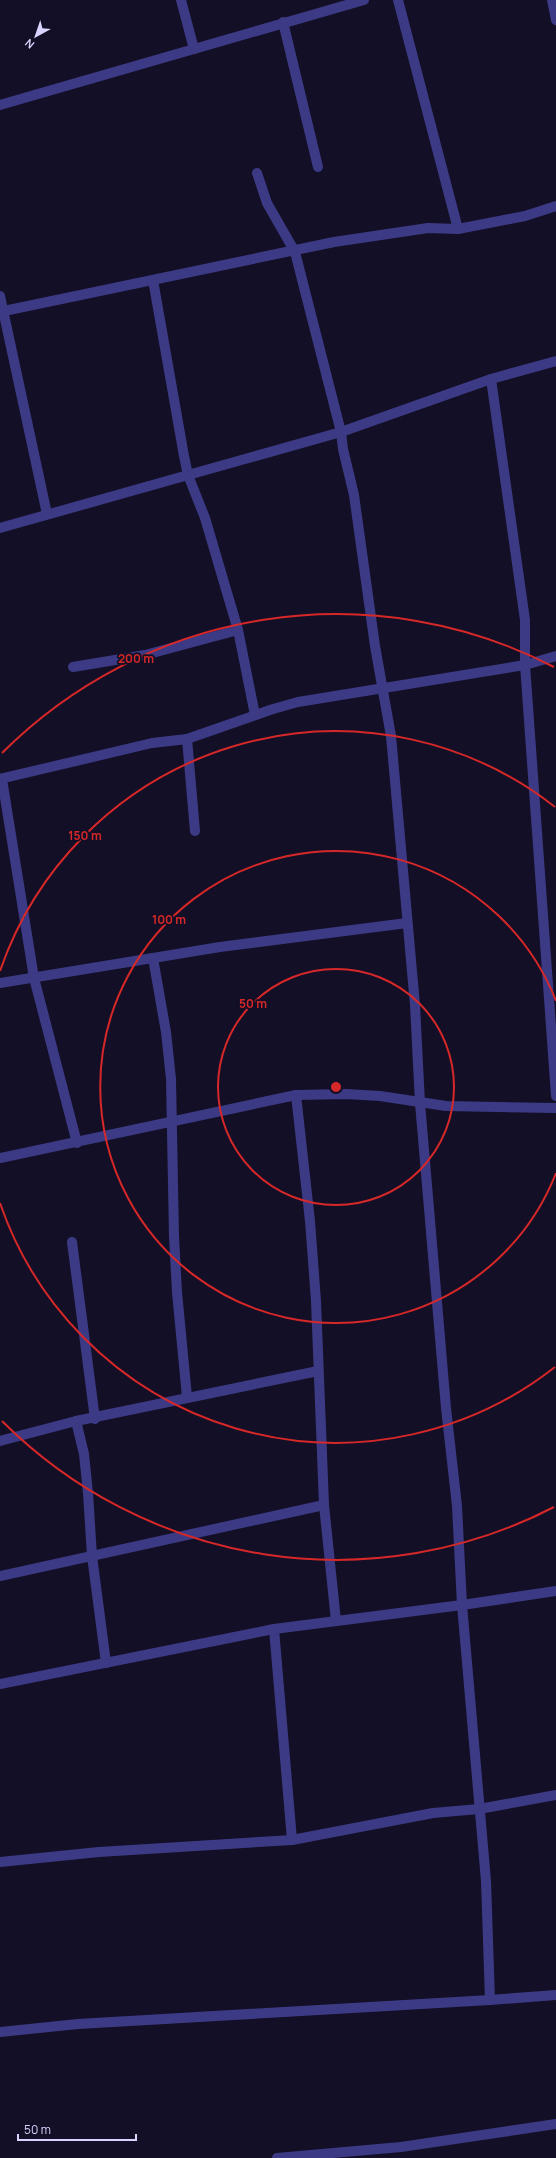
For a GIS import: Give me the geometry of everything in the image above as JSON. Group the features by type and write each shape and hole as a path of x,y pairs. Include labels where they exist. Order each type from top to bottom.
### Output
{"street":[{"path":"182,0 194,49"},
{"path":"0,105 283,22 364,0"},
{"path":"398,0 458,229"},
{"path":"552,0 556,20"},
{"path":"283,22 318,167"},
{"path":"257,172 267,203 295,252 341,432 343,449 354,495 391,736 415,1005 420,1103 446,1408 457,1506 462,1605 486,1881 490,2000"},
{"path":"4,311 295,252 334,242 428,228 458,229 524,216 556,206"},
{"path":"153,280 188,475 205,518 238,630 255,715"},
{"path":"0,296 48,514"},
{"path":"0,528 341,432 491,379 556,361"},
{"path":"491,379 525,620 525,665 556,1096"},
{"path":"73,667 145,655 238,630"},
{"path":"77,1143 34,978 1,779 152,744 187,739 255,715 298,702 525,665 556,656"},
{"path":"187,739 195,831"},
{"path":"0,983 220,947 407,923"},
{"path":"153,958 166,1032 172,1095 171,1122 176,1292 187,1397"},
{"path":"0,1158 77,1143 296,1095 346,1094 380,1096 420,1103 473,1108 556,1108"},
{"path":"296,1095 310,1221 316,1301 324,1505 336,1622"},
{"path":"72,1242 95,1419"},
{"path":"0,1440 76,1421 95,1419 187,1397 318,1371"},
{"path":"76,1421 85,1462 92,1556 106,1663"},
{"path":"0,1576 324,1505"},
{"path":"0,1684 274,1629 462,1605 556,1590"},
{"path":"274,1629 292,1840"},
{"path":"0,1862 99,1852 292,1840 433,1813 480,1810 556,1795"},
{"path":"0,2032 78,2024 490,2000 556,1994"},
{"path":"277,2158 401,2146 556,2124"}]}
